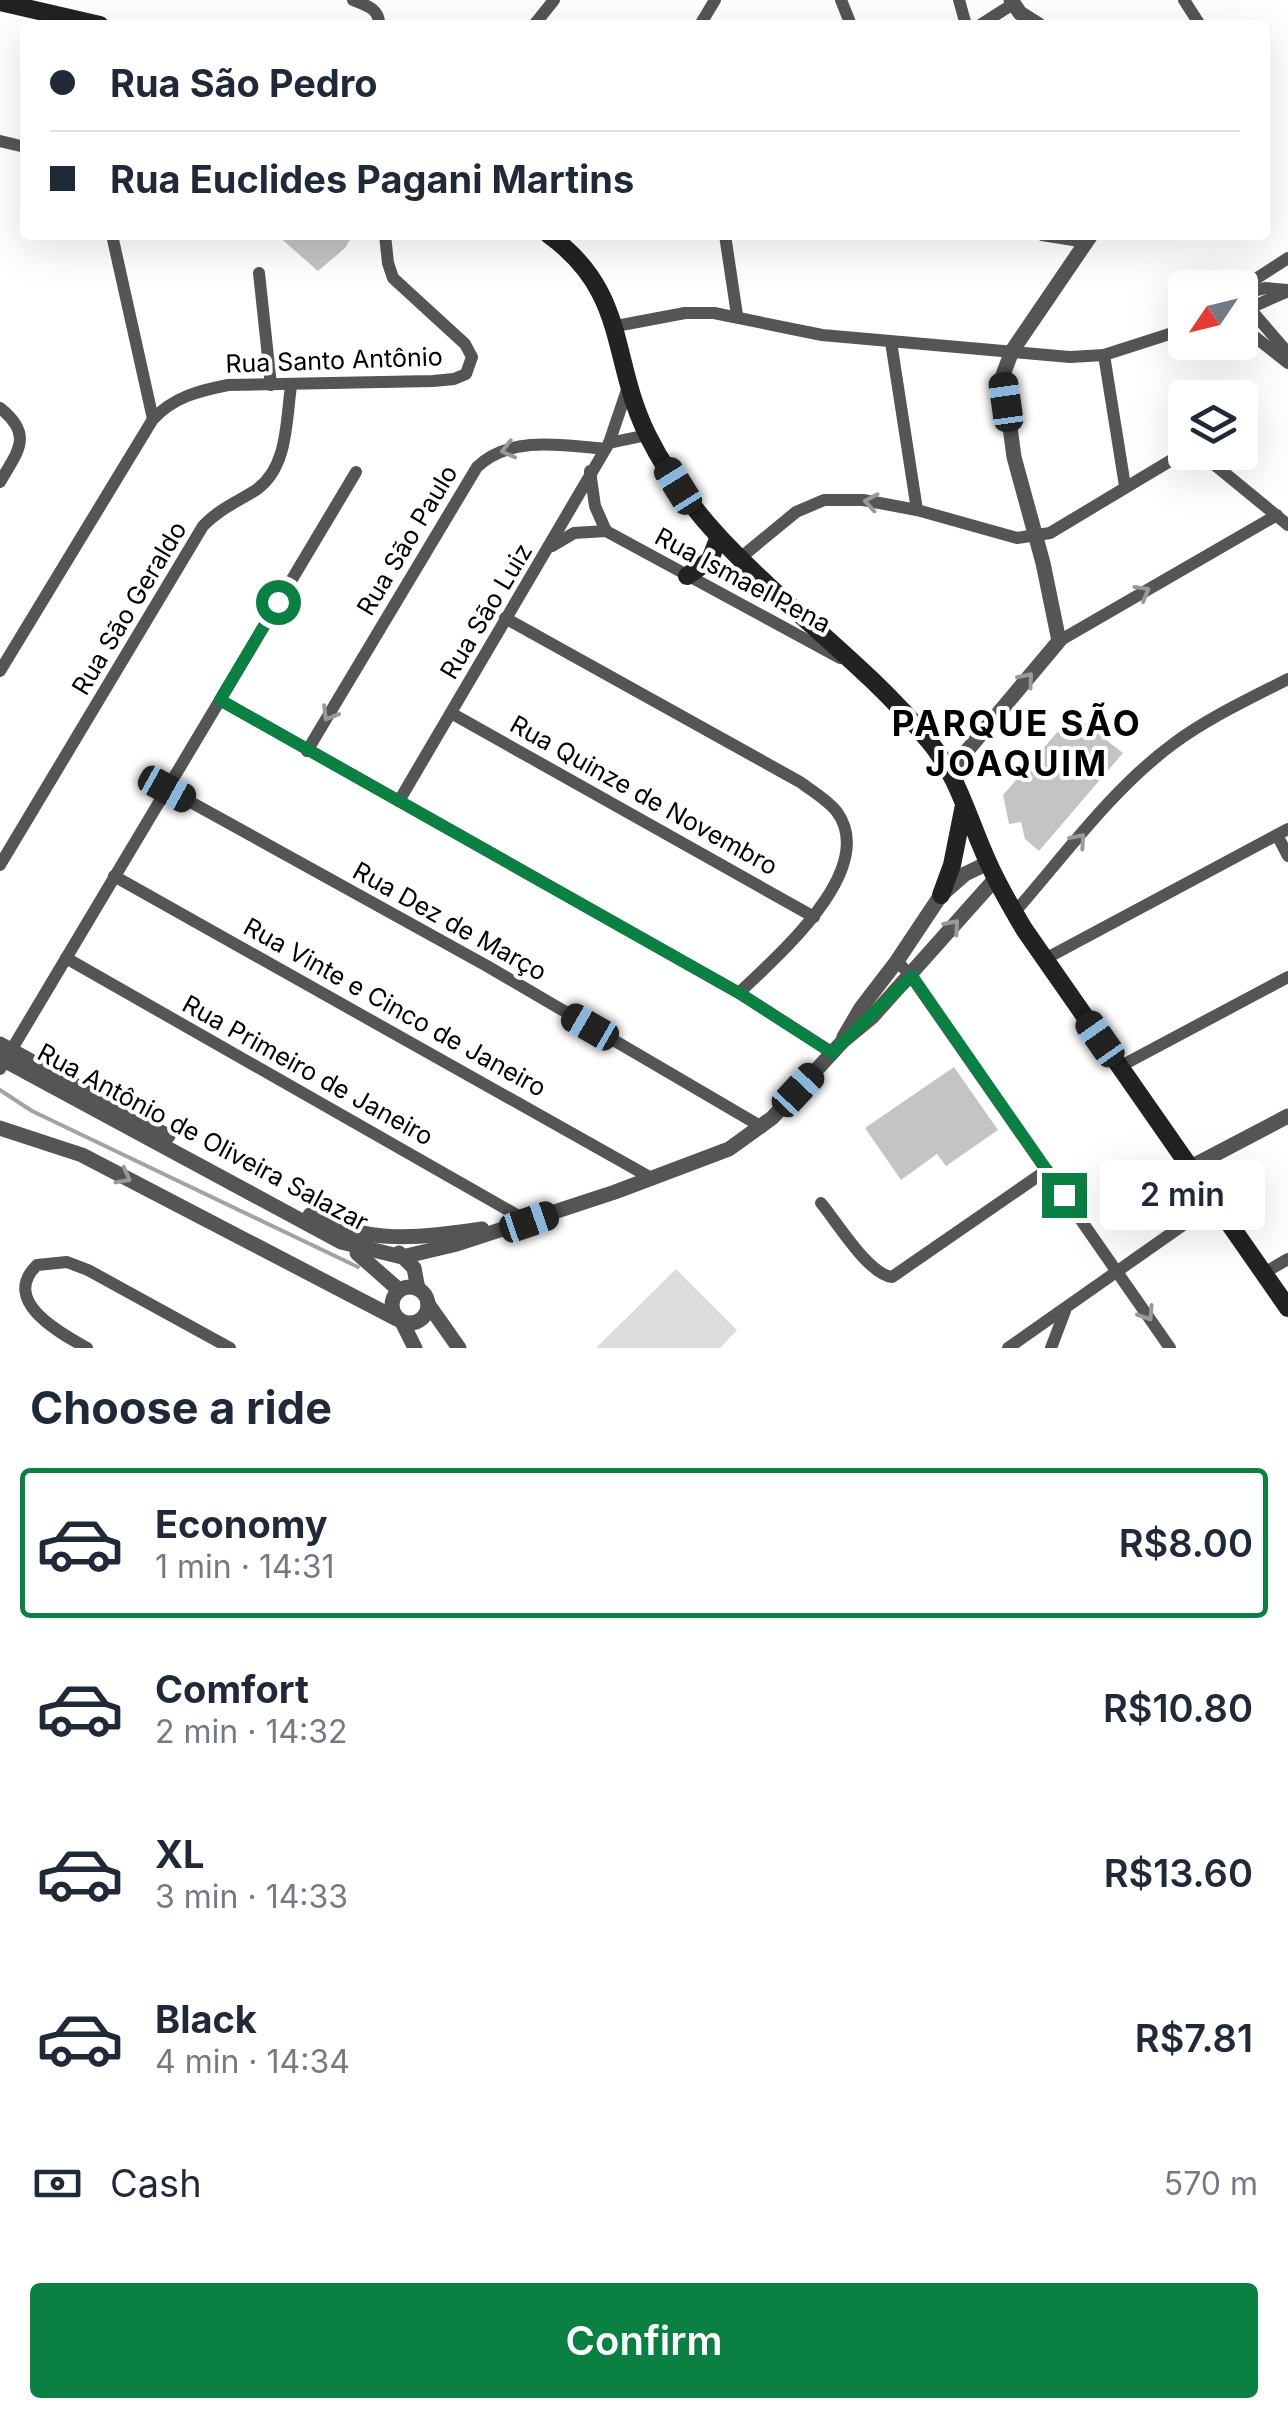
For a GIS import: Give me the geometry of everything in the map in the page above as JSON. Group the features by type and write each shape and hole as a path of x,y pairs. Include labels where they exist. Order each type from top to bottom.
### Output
{"main road":[{"path":"0,2 78,20"},
{"path":"554,240 600,289 616,326 628,387 648,435 692,507 718,539 860,669 930,742 950,771 1014,913 1288,1308"},
{"path":"688,576 710,560 718,539"},
{"path":"941,895 952,865 964,804"}],"street":[{"path":"352,0 373,10 379,20"},
{"path":"538,20 554,0"},
{"path":"987,20 1012,2 1032,20"},
{"path":"113,240 153,419"},
{"name":"Rua Santo Antônio","path":"0,671 153,419 164,407 200,390 228,386 454,379 466,374 472,357 464,344 393,278 386,240"},
{"path":"726,240 736,316"},
{"path":"1058,641 1043,563 1014,457 1003,375 1012,351 1088,240"},
{"path":"1258,279 1284,260 1288,289"},
{"path":"260,273 271,385"},
{"path":"1258,289 1288,289"},
{"path":"1258,305 1288,289"},
{"path":"616,326 686,313 736,316 776,327 891,342 1070,357 1104,355 1168,333"},
{"path":"1258,317 1288,352"},
{"path":"1258,338 1288,363"},
{"path":"891,342 917,510"},
{"path":"1104,355 1125,486"},
{"name":"Rua São Geraldo","path":"0,865 203,526 220,510 270,479 280,462 291,386"},
{"name":"Rua São Luiz","path":"399,801 607,446 628,387"},
{"path":"0,408 13,420 22,437 0,482"},
{"path":"607,446 648,435"},
{"name":"Rua São Paulo","path":"307,751 477,466 499,450 520,446 607,446"},
{"path":"739,559 796,512 824,500 853,499 917,510 1017,538 1034,537 1050,533 1168,462"},
{"path":"950,771 1058,641 1283,520 1221,470"},
{"path":"550,548 574,533 606,530 595,506 590,471"},
{"path":"3,1056 66,958 356,472"},
{"name":"Rua Ismael Pena","path":"606,530 860,669"},
{"path":"506,618 800,782 835,810 848,841 844,862 814,917 739,993"},
{"path":"1014,913 1156,758 1194,729 1288,679"},
{"path":"220,700 838,1047"},
{"name":"Rua Quinze de Novembro","path":"452,712 814,917"},
{"name":"Rua Dez de Março","path":"167,789 487,966 762,1128"},
{"path":"1045,959 1283,832 1288,856"},
{"name":"Rua Antônio de Oliveira Salazar","path":"838,1047 941,895 965,874 992,870"},
{"name":"Rua Antônio de Oliveira Salazar","path":"3,1056 349,1232 375,1237 432,1236 501,1229 710,1159 762,1128 912,976 992,870"},
{"name":"Rua Vinte e Cinco de Janeiro","path":"114,876 654,1179"},
{"name":"Rua Primeiro de Janeiro","path":"66,958 529,1222"},
{"path":"897,961 912,976 1118,1270 1166,1346"},
{"path":"1119,1067 1288,977"},
{"name":"Rua Antônio de Oliveira Salazar","path":"3,1056 341,1242 402,1257 482,1238 501,1229"},
{"path":"1189,1168 1288,1116"},
{"path":"0,1128 82,1156 400,1321 418,1322 426,1314 428,1304"},
{"path":"821,1203 872,1267 892,1277 1047,1170"},
{"path":"1008,1348 1213,1204"},
{"path":"402,1257 432,1236"},
{"path":"375,1237 414,1268 406,1289 391,1304 415,1348"},
{"path":"341,1242 428,1304 459,1348"},
{"path":"1264,1273 1288,1259"},
{"path":"86,1348 28,1310 23,1288 26,1276 37,1265 67,1262 88,1270 230,1348"},
{"path":"1051,1348 1066,1308"}],"shaded area":[{"path":"676,1269 737,1330 720,1348 596,1348"}],"building":[{"path":"283,240 350,240 318,271"},
{"path":"1073,714 1123,753 1039,851 1025,839 1021,822 1009,824 1003,795"},
{"path":"954,1067 998,1130 946,1166 937,1154 901,1180 865,1128"}],"waterway":[{"path":"0,1090 32,1111 358,1267"}],"district":[{"name":"PARQUE SÃO JOAQUIM","path":"1017,743"}],"route":[{"path":"278,602 220,700 739,993 832,1053 912,976 1064,1195"}]}
